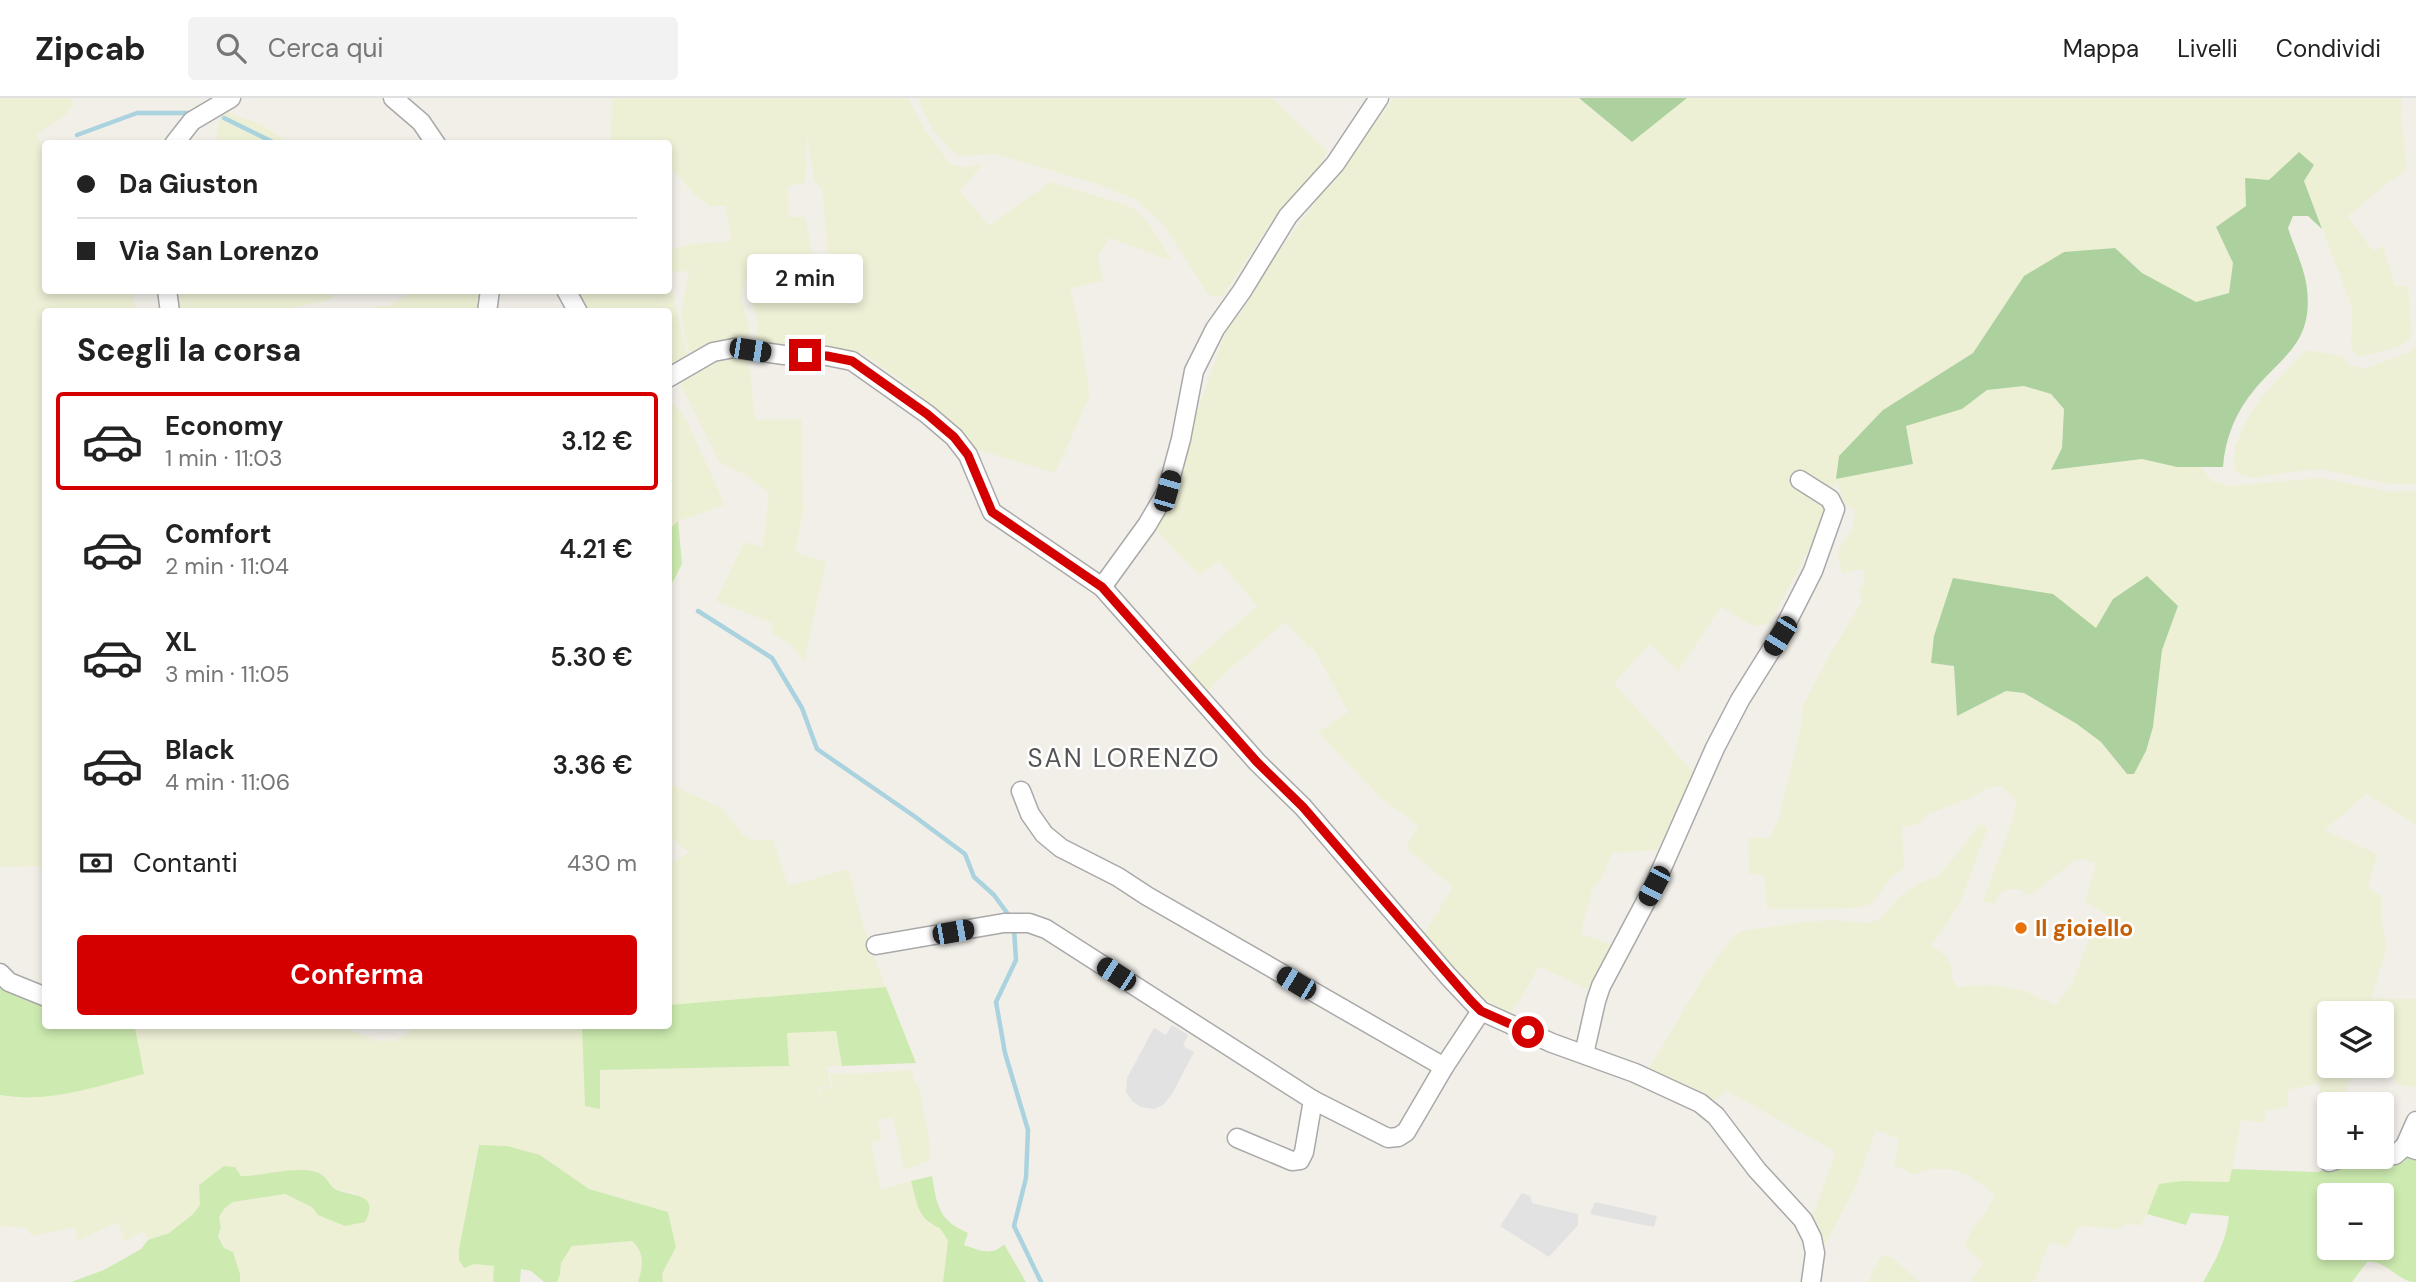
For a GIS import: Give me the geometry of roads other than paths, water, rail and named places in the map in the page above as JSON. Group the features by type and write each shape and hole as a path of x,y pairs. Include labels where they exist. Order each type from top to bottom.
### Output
{"street":[{"path":"177,140 192,121 231,98"},
{"path":"393,98 421,122 433,140"},
{"path":"1102,587 1147,525 1167,491 1181,439 1194,371 1215,329 1288,216 1335,164 1379,98"},
{"path":"672,376 713,352 734,348 784,355 827,356 852,361 927,414 954,437 968,455 992,512 1102,587 1257,762 1303,807 1481,1011 1700,1103 1716,1116 1757,1170 1803,1220 1812,1238 1815,1253 1811,1282"},
{"path":"1584,1054 1601,986 1654,886 1715,748 1740,700 1780,636 1813,570 1835,509 1830,499 1800,480"},
{"path":"1021,791 1030,814 1044,834 1061,848 1118,877 1147,897 1444,1067"},
{"path":"876,945 1004,923 1029,923 1046,929 1313,1100 1388,1138 1398,1137 1406,1132 1481,1011"},
{"path":"0,973 9,982 42,995"},
{"path":"1237,1138 1292,1161 1300,1160 1304,1152 1313,1100"},
{"path":"2394,1155 2411,1148 2416,1121"}],"waterway":[{"path":"77,135 137,113 192,113"},
{"path":"224,118 269,140"},
{"path":"698,611 772,658 802,708 817,749 965,854 974,877 994,895 1010,917"},
{"path":"1014,929 1016,960 996,1002 1005,1053 1028,1130 1026,1178 1014,1226 1041,1282"}],"place":[{"name":"Il gioiello","path":"2021,928"}],"district":[{"name":"SAN LORENZO","path":"1124,758"}]}
